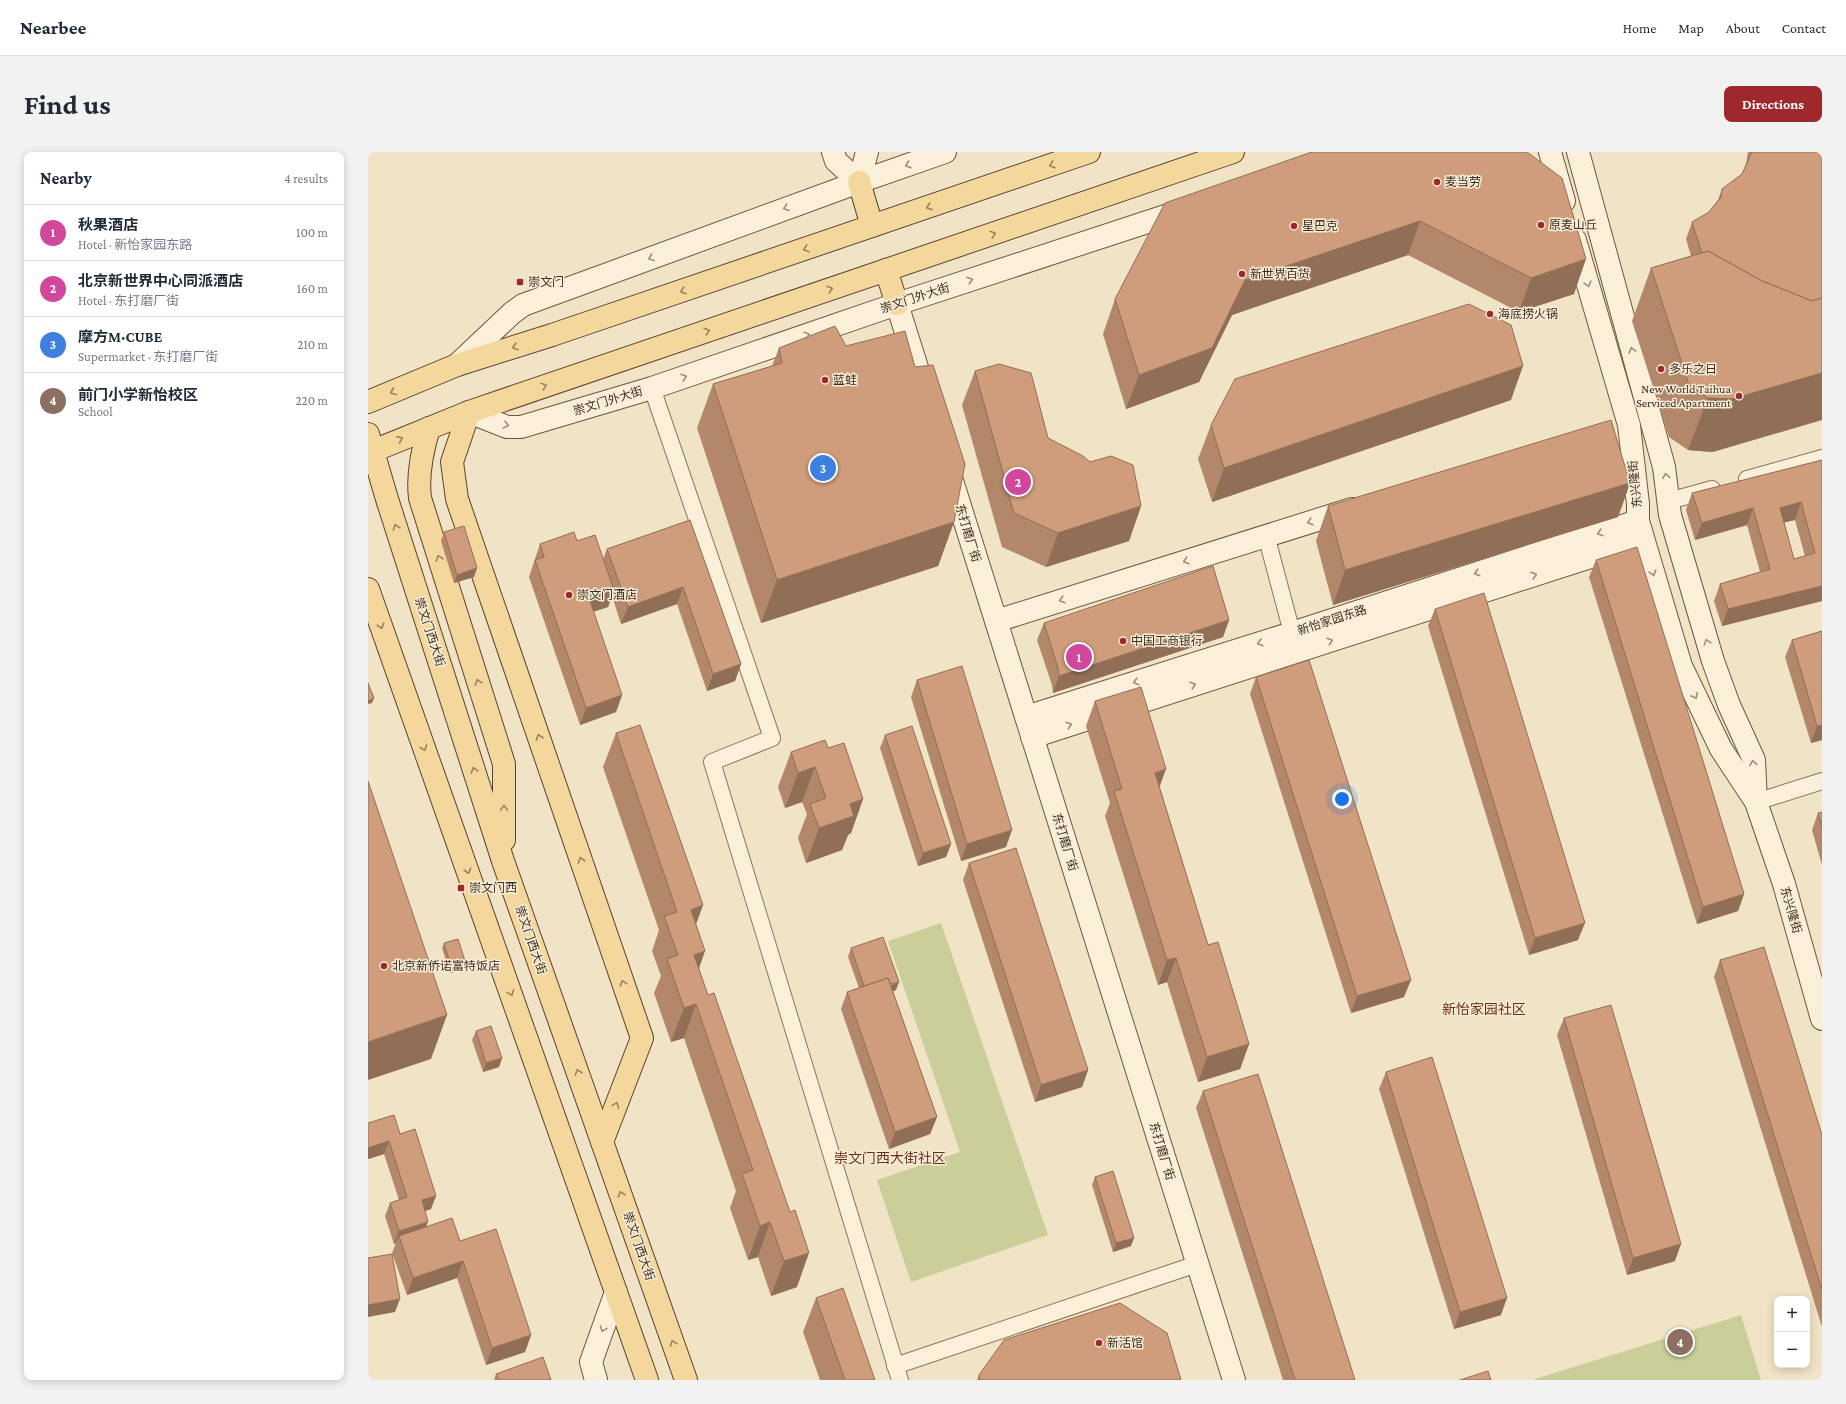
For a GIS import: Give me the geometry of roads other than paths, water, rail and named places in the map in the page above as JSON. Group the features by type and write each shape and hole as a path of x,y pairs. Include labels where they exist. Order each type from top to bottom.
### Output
{"main road":[{"path":"368,402 457,365 552,335 1089,152"},
{"path":"369,446 429,428 469,412 1233,152"},
{"path":"859,182 872,226"},
{"path":"886,270 897,304"},
{"path":"469,412 452,462 457,499 642,1038 602,1142"},
{"path":"429,428 420,465 418,484 420,498 504,764 503,861"},
{"name":"崇文门西大街","path":"369,446 503,861 686,1380"},
{"path":"368,589 647,1380"}],"street":[{"path":"833,152 836,162 859,182"},
{"path":"859,182 867,152"},
{"path":"457,365 512,313 523,305 945,152"},
{"name":"东兴隆街","path":"1550,152 1629,425 1640,531 1681,666 1721,749 1756,802 1784,884 1822,1019"},
{"name":"东兴隆街","path":"1578,152 1664,467 1670,515 1713,661 1729,705 1754,760 1756,802"},
{"name":"崇文门外大街","path":"469,412 507,427 521,427 652,388 897,304 1204,203"},
{"path":"897,304 932,417"},
{"path":"652,388 772,738 712,762 898,1373 1197,1264"},
{"path":"1606,432 1629,425"},
{"name":"东打磨厂街","path":"944,455 1234,1380"},
{"path":"1669,501 1822,458"},
{"path":"996,621 1266,535 1372,503"},
{"name":"新怡家园东路","path":"1032,737 1295,643 1640,531"},
{"path":"1266,535 1295,643"},
{"name":"新怡家园东路","path":"1026,717 1295,643"},
{"path":"1756,802 1822,781"},
{"path":"596,1380 591,1362 616,1292"}],"place":[{"name":"麦当劳","path":"1437,182"},
{"name":"原麦山丘","path":"1541,225"},
{"name":"星巴克","path":"1294,226"},
{"name":"新世界百货","path":"1242,274"},
{"name":"崇文门","path":"520,282"},
{"name":"海底捞火锅","path":"1490,314"},
{"name":"多乐之日","path":"1661,369"},
{"name":"蓝蛙","path":"825,380"},
{"name":"New World Taihua Serviced Apartment","path":"1739,396"},
{"name":"摩方M·CUBE","path":"823,468"},
{"name":"北京新世界中心同派酒店","path":"1018,482"},
{"name":"崇文门酒店","path":"569,595"},
{"name":"中国工商银行","path":"1123,641"},
{"name":"秋果酒店","path":"1079,657"},
{"name":"崇文门西","path":"461,888"},
{"name":"北京新侨诺富特饭店","path":"384,966"},
{"name":"前门小学新怡校区","path":"1680,1342"},
{"name":"新活馆","path":"1099,1343"}],"district":[{"name":"新怡家园社区","path":"1484,1009"},
{"name":"崇文门西大街社区","path":"890,1158"}]}
